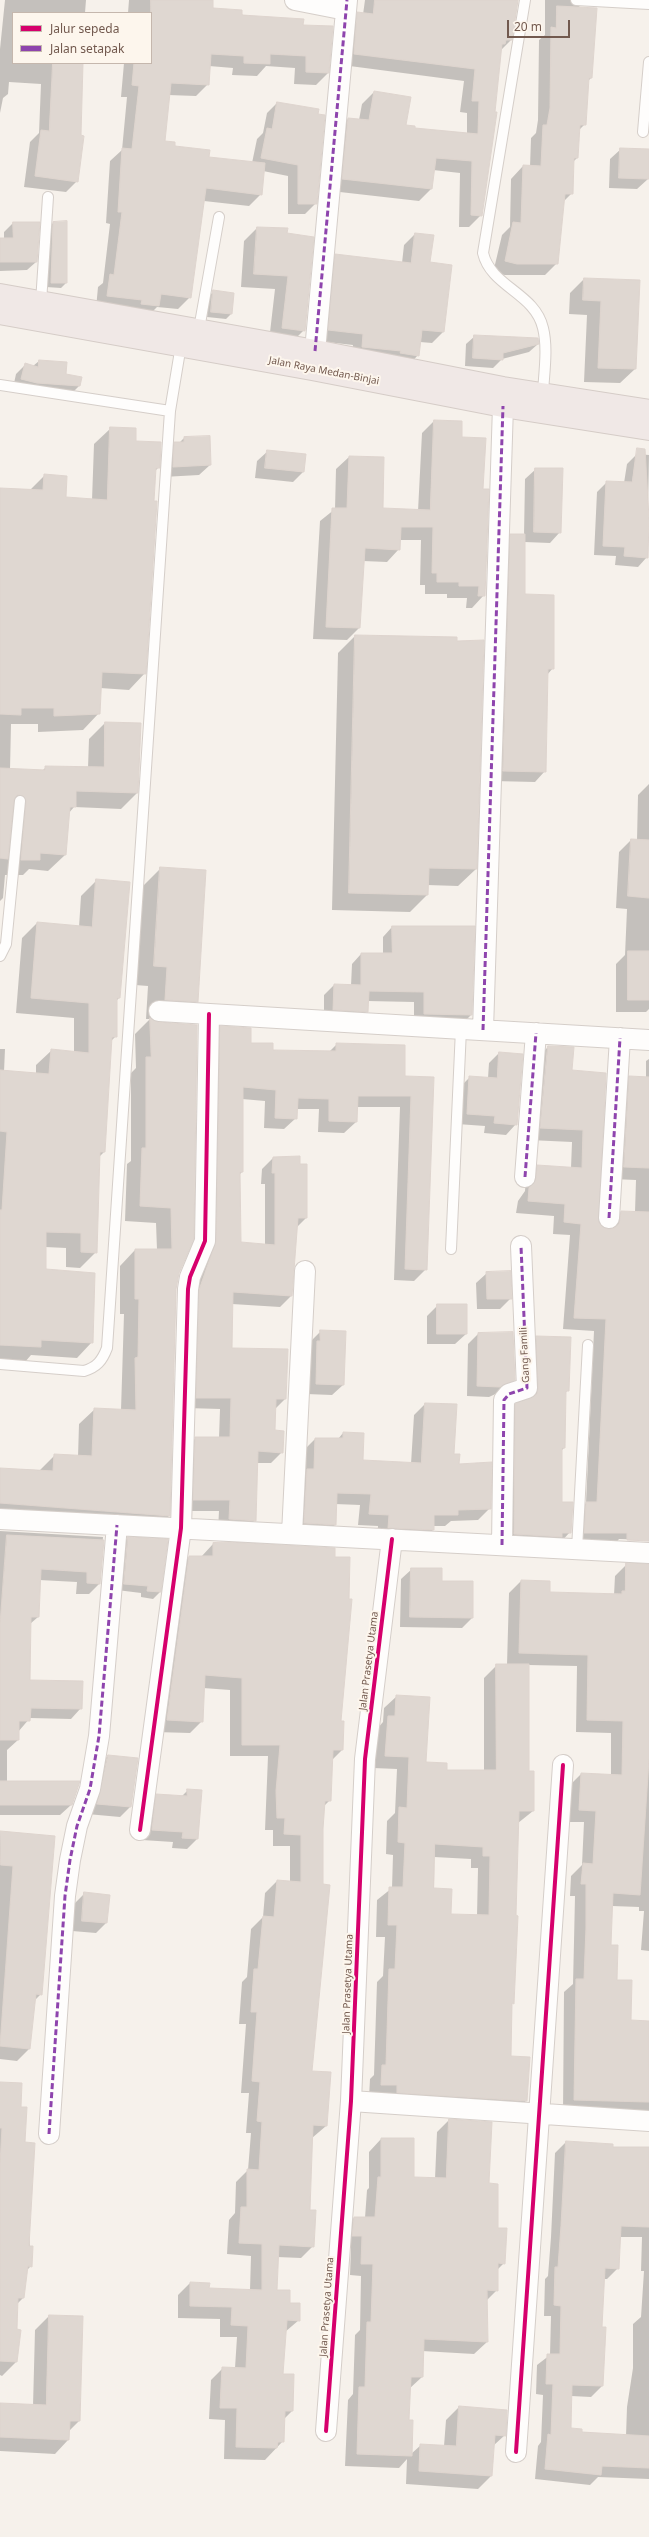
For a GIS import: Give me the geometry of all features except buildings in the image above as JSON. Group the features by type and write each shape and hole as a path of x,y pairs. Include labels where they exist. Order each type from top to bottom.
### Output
{"highway":[{"name":"Jalan Raya Medan-Binjai","path":"0,295 199,329 502,388 543,393 649,411"},
{"name":"Jalan Raya Medan-Binjai","path":"0,313 181,345 502,406 649,429"}],"street":[{"path":"295,0 346,5 315,351"},
{"path":"483,1030 502,406"},
{"path":"159,1011 649,1040"},
{"path":"140,1830 181,1528 188,1289 190,1278 205,1241 209,1014"},
{"path":"525,1177 536,1033"},
{"path":"609,1218 620,1038"},
{"name":"Gang Famili","path":"502,1545 504,1400 509,1394 527,1388 521,1246"},
{"path":"292,1534 305,1271"},
{"path":"0,1519 649,1553"},
{"path":"48,2134 65,1896 70,1860 78,1826 90,1789 99,1736 117,1525"},
{"name":"Jalan Prasetya Utama","path":"326,2431 351,2101 365,1759 392,1539"},
{"path":"516,2452 564,1765"},
{"path":"351,2101 649,2122"}],"lane":[{"path":"525,0 483,253 486,265 497,278 523,296 543,328 543,393"},
{"path":"576,0 649,4"},
{"path":"643,132 649,62"},
{"path":"41,302 48,197"},
{"path":"199,329 219,217"},
{"path":"0,1364 84,1371 92,1368 102,1361 107,1348 170,410 181,345"},
{"path":"0,386 170,410"},
{"path":"0,956 6,944 20,801"},
{"path":"451,1249 461,1029"},
{"path":"577,1549 588,1345"}],"marked path":[{"path":"315,351 347,0"},
{"path":"483,1030 503,406"},
{"path":"525,1177 536,1033"},
{"path":"609,1218 620,1038"},
{"path":"502,1545 504,1400 509,1394 527,1388 521,1246"},
{"path":"49,2134 65,1896 77,1826 90,1789 99,1736 117,1525"}],"cycle path":[{"path":"140,1830 181,1528 188,1289 190,1277 205,1241 209,1014"},
{"path":"326,2431 351,2101 365,1759 392,1539"},
{"path":"516,2452 563,1765"}]}
